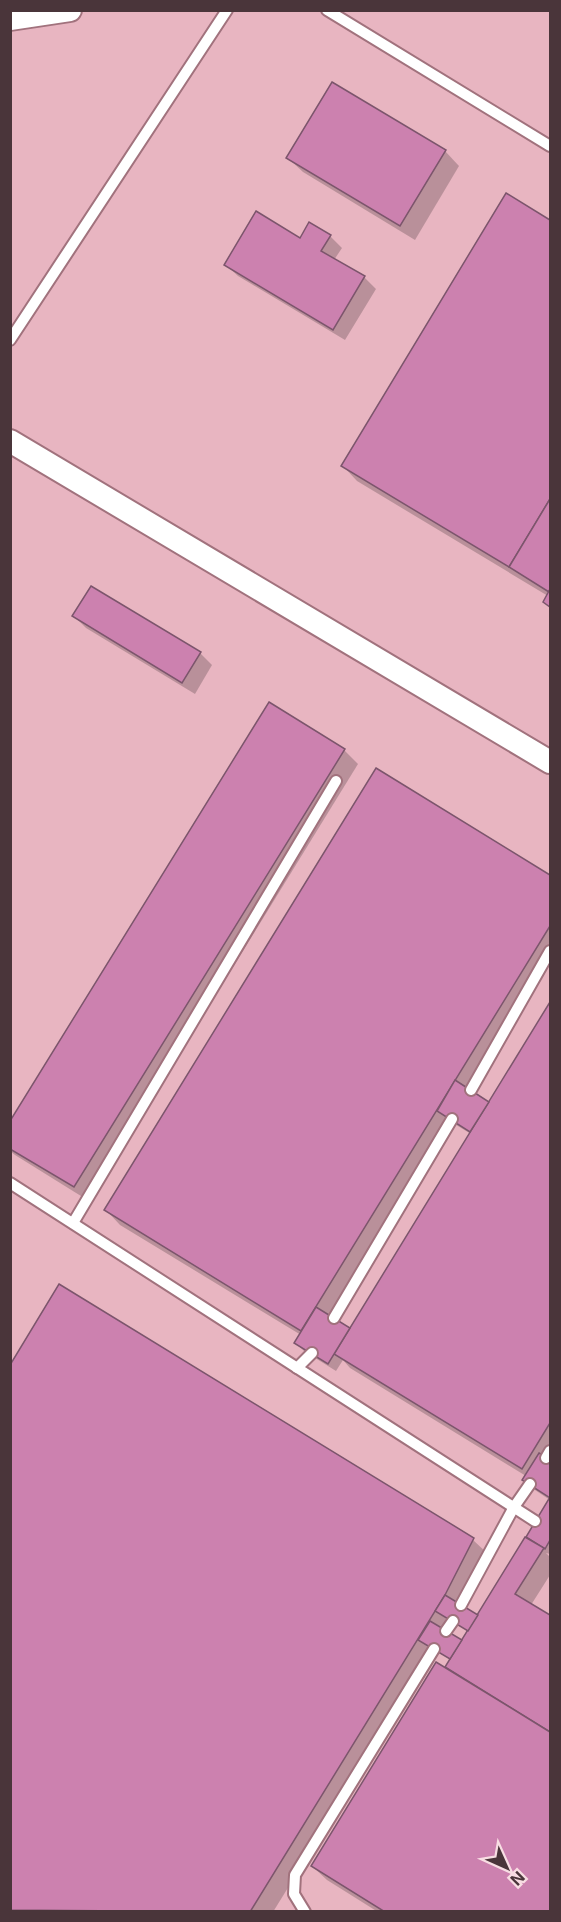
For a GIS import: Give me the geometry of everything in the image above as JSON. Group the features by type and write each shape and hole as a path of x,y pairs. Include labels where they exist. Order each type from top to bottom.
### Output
{"street":[{"path":"10,19 70,10"},
{"path":"10,441 550,762"}],"lane":[{"path":"10,340 227,10"},
{"path":"327,10 550,146"},
{"path":"73,1223 336,780"},
{"path":"471,1090 550,951"},
{"path":"334,1318 452,1119"},
{"path":"10,1183 535,1521"},
{"path":"297,1368 312,1353"},
{"path":"461,1605 514,1507 530,1484"},
{"path":"446,1631 453,1621"},
{"path":"304,1911 294,1894 295,1875 434,1649"}],"building":[{"path":"332,82 446,150 400,226 286,158"},
{"path":"506,193 550,220 550,499 509,567 341,466"},
{"path":"256,211 300,238 309,222 331,235 321,251 365,276 333,330 224,265"},
{"path":"550,499 550,589 549,592 509,567"},
{"path":"91,586 201,652 182,683 72,616"},
{"path":"550,589 550,607 543,602"},
{"path":"269,702 345,749 74,1187 10,1149 10,1121"},
{"path":"376,768 550,875 550,926 301,1331 104,1210"},
{"path":"550,1002 550,1423 522,1469 334,1354"},
{"path":"455,1080 489,1102 470,1132 437,1111"},
{"path":"59,1284 474,1538 445,1595 250,1912 10,1910 10,1365"},
{"path":"316,1307 350,1328 328,1364 294,1343"},
{"path":"539,1453 550,1460 550,1498 522,1480"},
{"path":"550,1497 550,1540 545,1549 526,1537"},
{"path":"525,1537 544,1548 515,1594 550,1615 550,1732 445,1667"},
{"path":"445,1595 478,1615 468,1631 435,1611"},
{"path":"430,1621 462,1640 450,1659 418,1640"},
{"path":"436,1662 550,1732 550,1912 385,1912 311,1866"}]}
